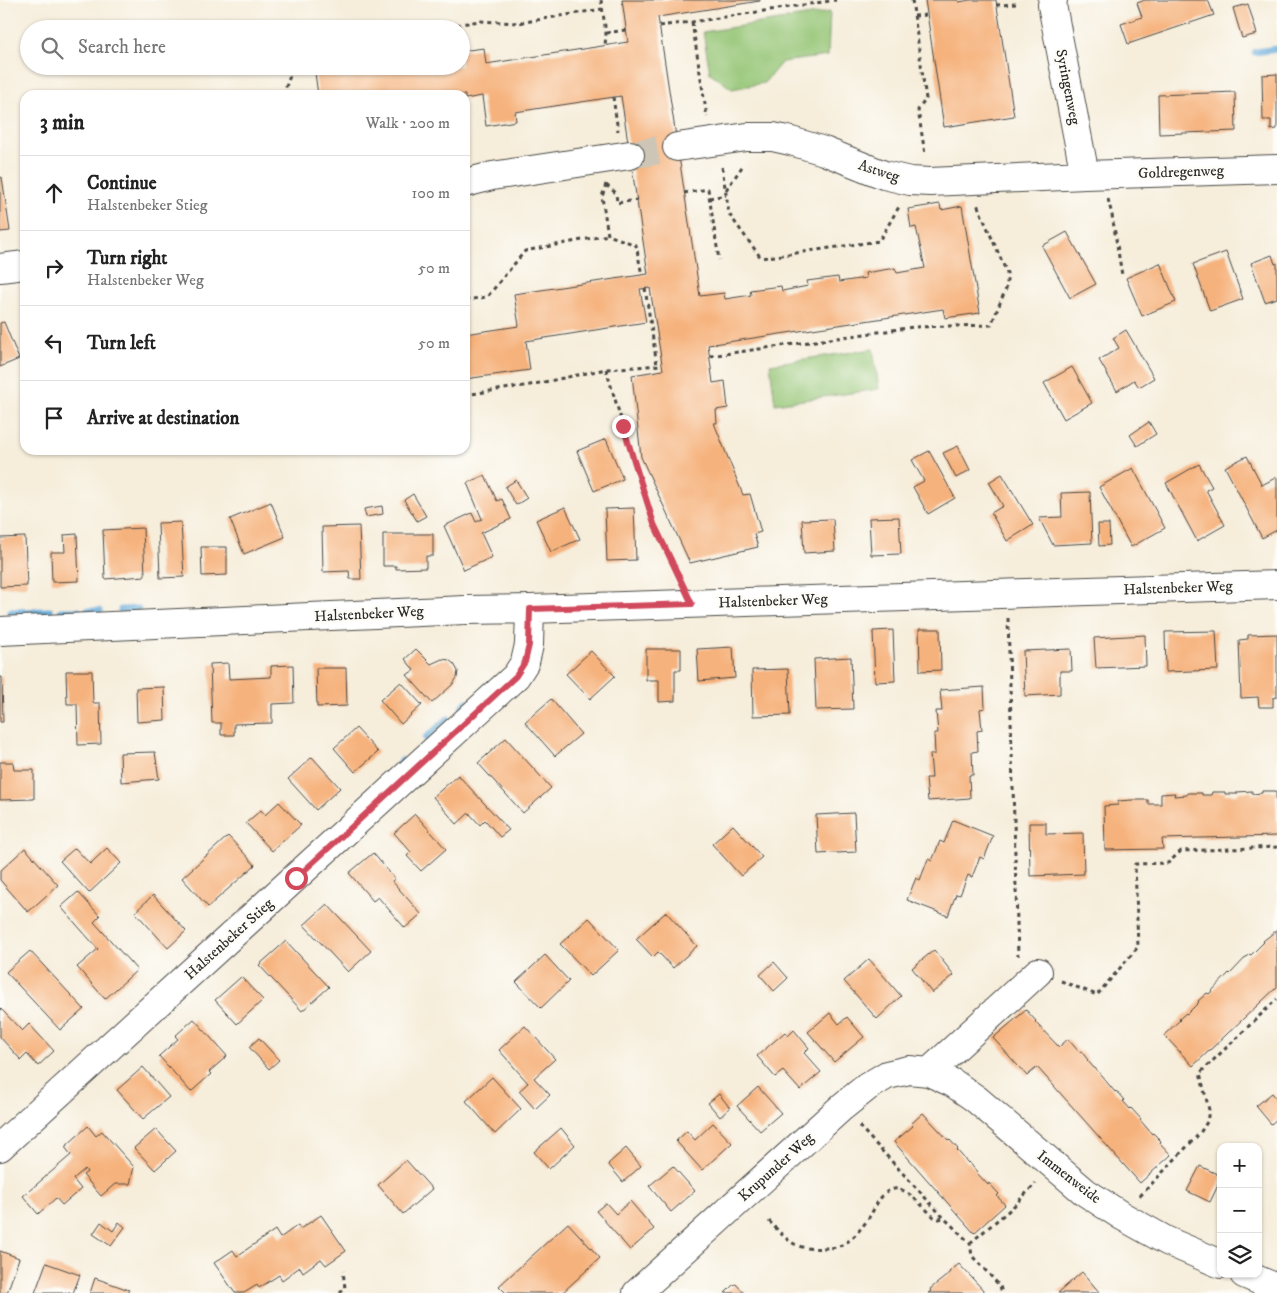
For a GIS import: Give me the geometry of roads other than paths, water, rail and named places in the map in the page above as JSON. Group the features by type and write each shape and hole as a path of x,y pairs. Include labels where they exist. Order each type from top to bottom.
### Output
{"street":[{"name":"Syringenweg","path":"1053,0 1052,5 1085,175"},
{"name":"Astweg","path":"678,148 748,138 773,137 824,151 884,175 910,181 930,182 1085,175"},
{"path":"470,182 492,176 630,155"},
{"name":"Goldregenweg","path":"1085,175 1277,169"},
{"path":"0,268 20,266"},
{"name":"Halstenbeker Weg","path":"0,632 444,611 1277,585"},
{"name":"Halstenbeker Stieg","path":"0,1147 516,676 525,662 529,645 530,609"},
{"path":"929,1072 1023,977"},
{"name":"Krupunder Weg","path":"637,1293 867,1086 887,1075 909,1070 929,1072"},
{"name":"Immenweide","path":"929,1072 953,1083 976,1099 1085,1192 1167,1241 1217,1262"},
{"path":"1253,1278 1277,1288"}],"waterway":[{"path":"1255,52 1277,49"},
{"path":"121,610 138,609"},
{"path":"10,612 50,611"},
{"path":"61,611 78,611"},
{"path":"87,611 100,611"},
{"path":"462,707 467,702"},
{"path":"426,738 448,719"},
{"path":"398,765 402,761"}],"tunnel":[{"path":"630,155 677,147"}]}
